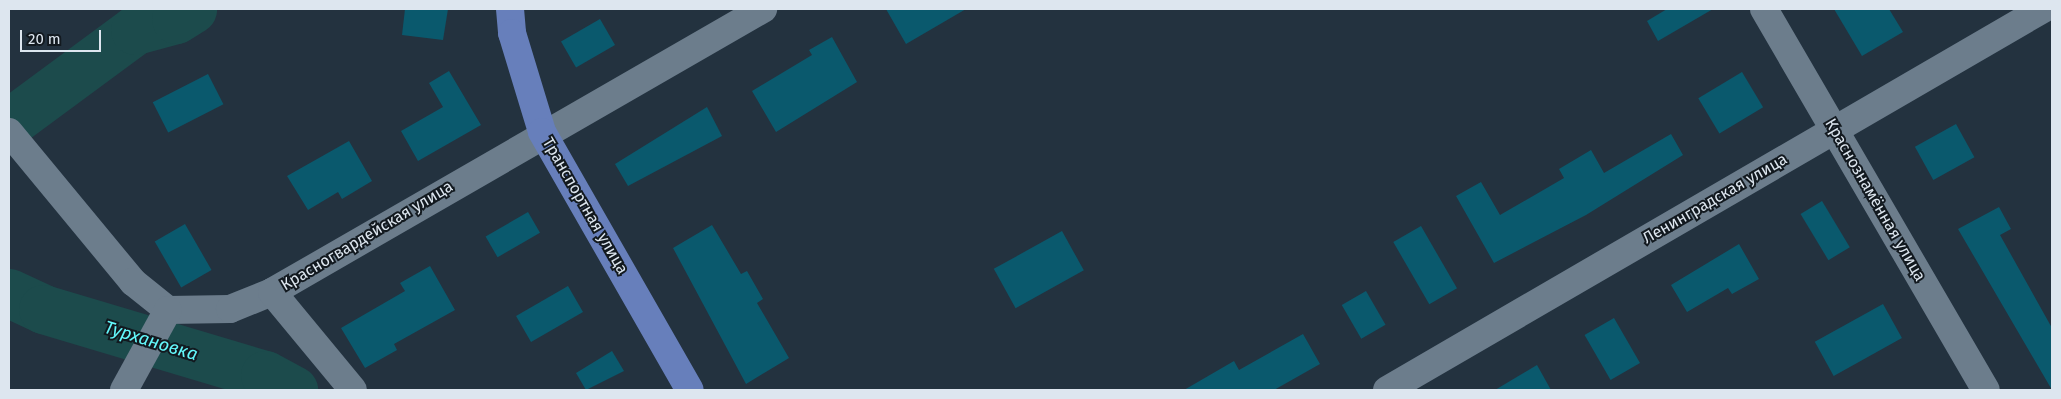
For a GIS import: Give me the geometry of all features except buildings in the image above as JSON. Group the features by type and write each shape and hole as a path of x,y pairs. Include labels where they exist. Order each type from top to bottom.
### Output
{"main road":[{"name":"Транспортная улица","path":"510,9 512,33 542,132 690,390"}],"street":[{"name":"Красногвардейская улица","path":"168,310 230,309 272,292 542,132 763,9"},
{"name":"Краснознамённая улица","path":"1764,9 1986,390"},
{"name":"Ленинградская улица","path":"1387,390 2043,9"},
{"path":"9,132 133,282 168,310 124,390"},
{"path":"272,292 354,390"}],"waterway":[{"name":"Турхановка","path":"9,123 135,30 176,19 192,9"},
{"name":"Турхановка","path":"9,293 43,309 265,375 293,390"}]}
